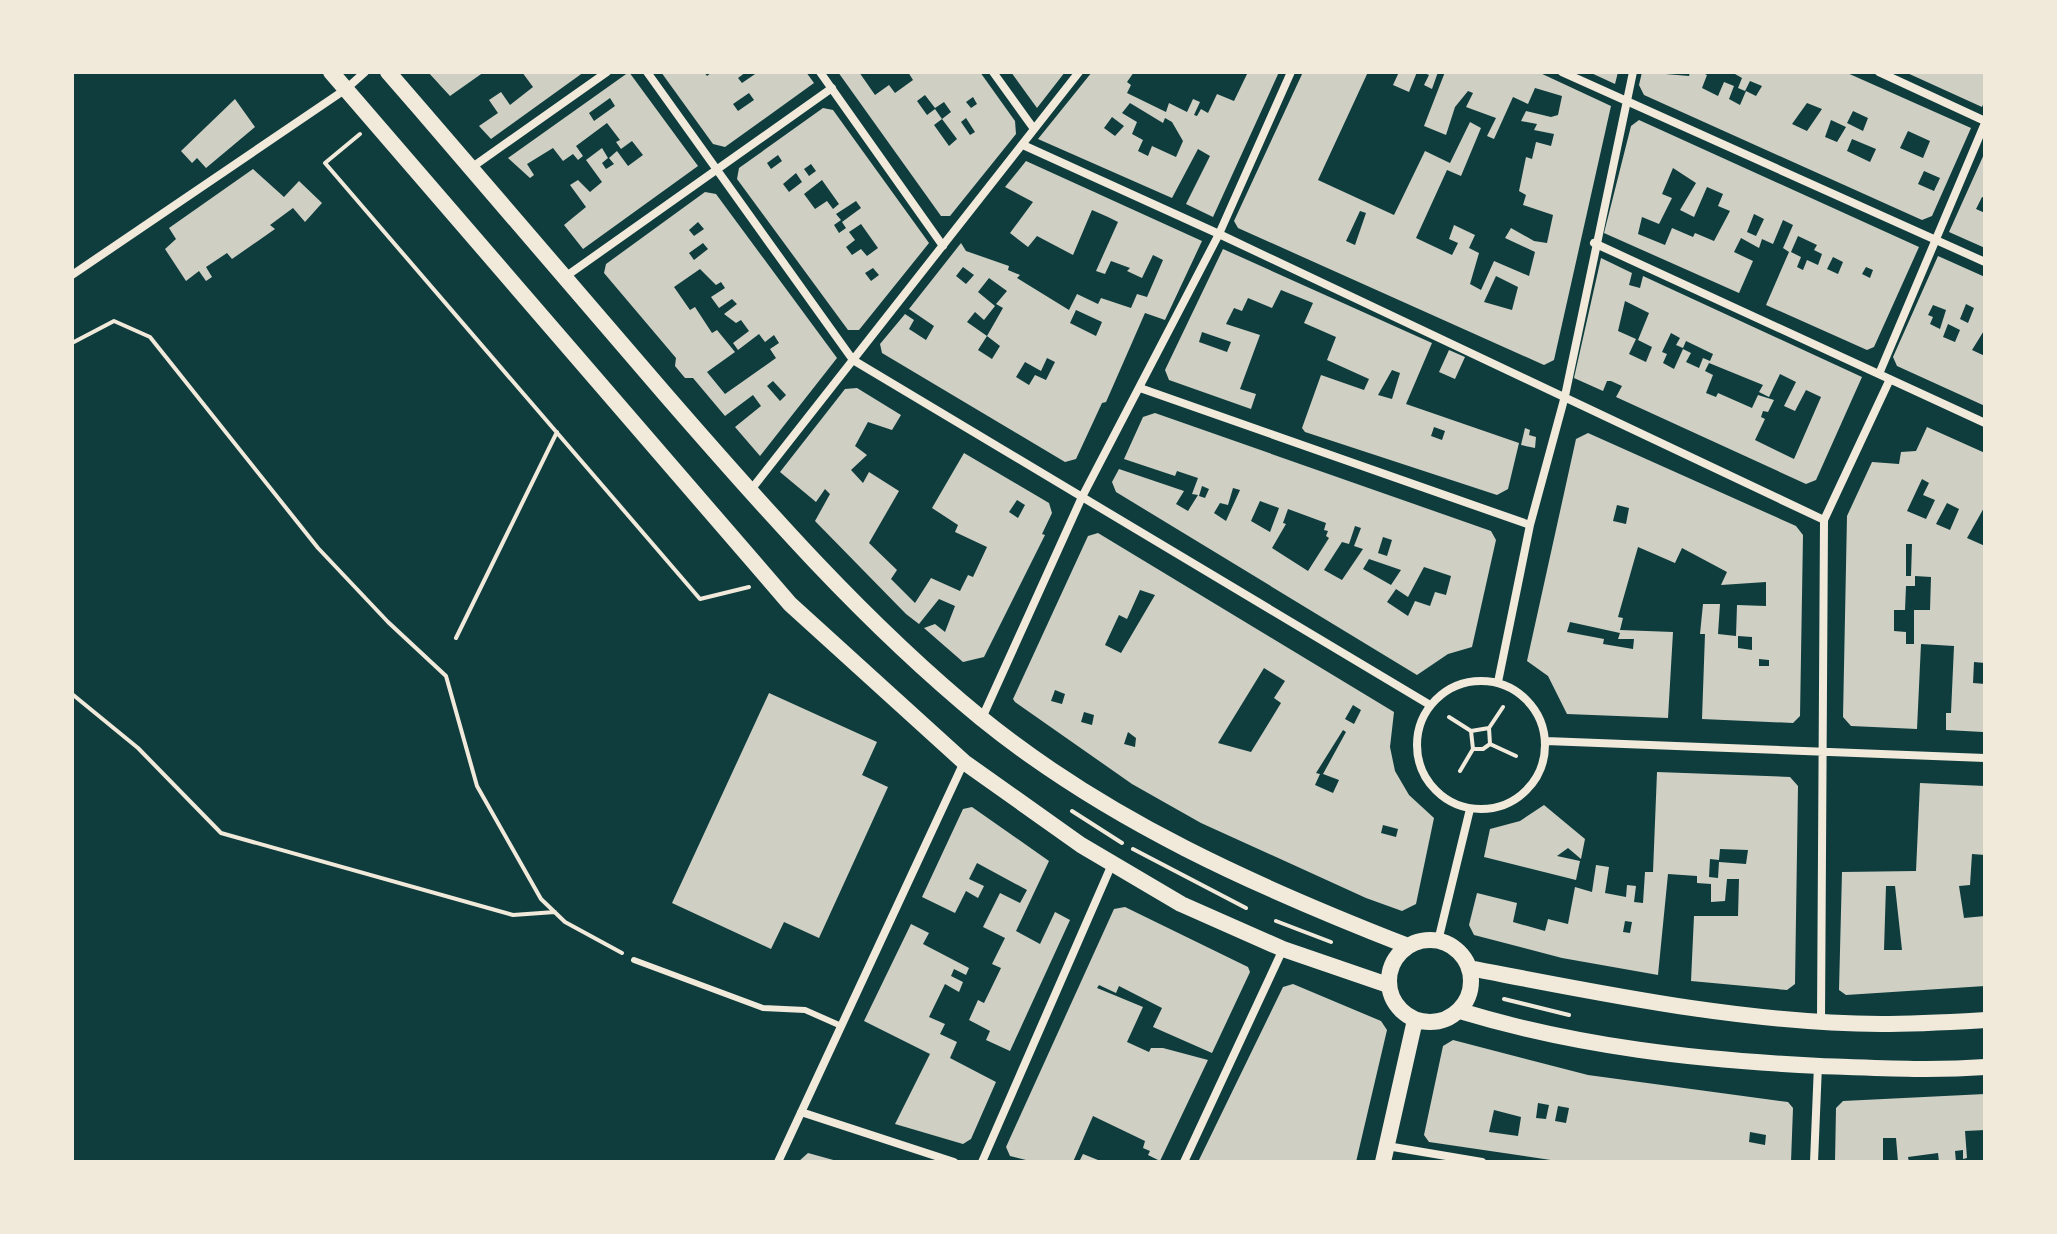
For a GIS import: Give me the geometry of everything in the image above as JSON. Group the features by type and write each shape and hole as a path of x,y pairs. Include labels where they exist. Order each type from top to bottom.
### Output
{"main road":[{"path":"331,72 771,581 876,686 964,762 1113,864 1181,904 1283,949 1388,985"},
{"path":"388,72 816,566 982,719 1106,805 1206,861 1299,905 1408,946 1438,941 1463,956 1472,984 1468,999 1460,1011 1446,1020 1430,1023 1415,1020 1396,1007 1388,985 1390,970 1408,946"},
{"path":"1469,968 1649,1002 1821,1020 1880,1024 1985,1020"},
{"path":"1460,1011 1557,1038 1664,1056 1926,1071 1985,1067"},
{"path":"1385,1154 1415,1020"}],"street":[{"path":"72,275 346,89 365,72"},
{"path":"471,168 607,72"},
{"path":"647,72 853,360 1430,705"},
{"path":"820,72 943,246"},
{"path":"993,72 1034,129"},
{"path":"749,491 1079,72"},
{"path":"982,719 1082,497 1219,234 1291,72"},
{"path":"1562,72 1985,262"},
{"path":"1498,682 1530,525 1565,396 1594,243 1633,72"},
{"path":"1879,72 1985,122 1879,374"},
{"path":"564,277 832,88"},
{"path":"1023,145 1219,234 1824,520"},
{"path":"1594,243 1985,423"},
{"path":"1821,1020 1824,520 1890,379"},
{"path":"1140,388 1530,525"},
{"path":"1479,680 1498,682 1517,691 1531,704 1541,721 1546,741 1544,760 1537,778 1525,793 1509,804 1490,809 1470,809 1441,794 1421,768 1416,746 1420,724 1430,705 1461,683 1479,680"},
{"path":"1546,741 1985,758"},
{"path":"778,1162 839,1025 964,762"},
{"path":"1438,941 1470,809"},
{"path":"982,1162 1113,864"},
{"path":"1184,1162 1283,949"},
{"path":"1814,1162 1818,1065"},
{"path":"801,1112 954,1162"},
{"path":"1385,1154 1482,1162"}],"lane":[{"path":"634,960 763,1008 805,1010 839,1025"}],"path":[{"path":"375,122 325,163 700,599 771,581"},
{"path":"72,343 114,321 150,337 318,548 388,622 446,676 477,786 541,899 565,922 634,960"},
{"path":"456,638 557,432"},
{"path":"72,694 138,748 221,833 513,915 555,912"},
{"path":"1490,744 1489,728 1503,707"},
{"path":"1449,717 1471,731 1489,728"},
{"path":"1460,771 1473,749 1471,731"},
{"path":"1473,749 1483,749 1490,744"},
{"path":"1490,744 1516,756"},
{"path":"1500,1023 1508,976"}],"building":[{"path":"428,72 484,72 450,96"},
{"path":"522,72 584,72 491,139 479,126 498,113 489,100 501,92 510,105 533,87"},
{"path":"629,72 698,166 583,249 564,225 586,207 570,185 578,180 590,192 602,182 586,160 602,148 608,158 602,163 606,169 614,164 609,158 617,151 628,166 643,155 632,141 621,149 616,142 620,140 607,123 576,146 583,156 578,160 573,154 563,161 553,148 527,164 534,175 530,178 508,158","holes":["610,98 615,106 594,121 589,113"]},
{"path":"661,72 704,72 707,76 712,72 746,72 738,78 742,83 758,72 806,72 814,83 725,147 713,144","holes":["749,93 754,100 738,111 733,104"]},
{"path":"838,72 859,72 875,95 889,85 895,93 913,80 908,72 980,72 1015,121 1016,134 950,216 941,216","holes":["925,95 935,108 944,102 951,112 942,119 935,109 927,115 917,101","973,97 977,104 971,108 966,102","966,118 975,132 970,135 961,122","942,119 957,139 949,146 934,125"]},
{"path":"1011,72 1065,72 1037,108"},
{"path":"1092,72 1134,72 1127,82 1131,85 1127,93 1166,112 1169,103 1187,112 1193,99 1200,102 1194,115 1197,116 1201,109 1208,113 1217,94 1234,101 1248,72 1279,72 1213,217 1186,204 1210,156 1198,149 1172,198 1038,139","holes":["1130,103 1163,123 1165,118 1172,122 1183,141 1176,157 1152,146 1148,156 1138,151 1143,140 1132,134 1137,122 1122,113","1112,117 1124,126 1115,136 1104,128"]},
{"path":"1303,72 1368,72 1318,180 1394,215 1425,151 1450,163 1470,122 1481,128 1461,176 1447,170 1416,238 1452,255 1458,243 1449,239 1454,225 1475,235 1469,248 1479,253 1470,284 1481,290 1494,261 1529,276 1535,252 1505,238 1511,228 1534,241 1547,243 1553,215 1523,205 1526,195 1519,191 1526,157 1532,159 1536,142 1551,146 1554,134 1534,130 1537,124 1521,121 1526,111 1551,117 1558,115 1562,96 1535,88 1528,104 1513,97 1494,139 1487,136 1496,118 1466,107 1473,93 1468,91 1455,107 1446,135 1424,126 1445,72 1538,72 1611,106 1554,360 1544,365 1238,228 1234,221","holes":["1360,211 1366,213 1355,245 1346,241","1496,276 1518,287 1512,310 1484,302"]},
{"path":"1399,72 1417,72 1409,92 1393,85"},
{"path":"1422,72 1438,72 1432,89 1424,85 1429,75"},
{"path":"1589,72 1618,72 1615,84"},
{"path":"1642,72 1689,76 1690,72 1701,72 1707,75 1702,88 1718,96 1724,82 1734,86 1729,99 1740,105 1746,91 1756,96 1762,86 1750,81 1745,91 1738,88 1742,78 1735,74 1740,72 1845,72 1971,128 1932,216 1922,220 1644,95 1639,85","holes":["1807,103 1822,109 1807,131 1792,124","1853,111 1868,118 1863,131 1847,123","1831,120 1846,127 1837,142 1825,137","1908,131 1930,141 1923,158 1900,148","1852,139 1876,149 1870,162 1847,151","1924,171 1940,178 1934,191 1918,184"]},
{"path":"1905,72 1985,73 1985,100 1982,107"},
{"path":"235,99 255,127 206,168 197,158 192,163 181,151"},
{"path":"823,108 833,110 929,243 859,330 848,330 737,179 739,168","holes":["778,155 782,161 771,169 767,163","811,164 816,171 809,176 804,169","796,173 802,182 789,192 783,184","822,180 839,204 833,209 827,201 815,209 804,194","856,201 861,208 842,222 846,228 839,233 834,225 841,220 836,214","861,224 878,248 867,256 861,249 852,255 846,247 855,240 849,232","873,268 879,275 871,281 865,273"]},
{"path":"1639,120 1919,247 1874,347 1867,350 1766,305 1789,252 1783,248 1793,225 1783,220 1773,244 1762,239 1759,248 1741,238 1734,252 1753,261 1739,293 1604,233 1631,126","holes":["1673,168 1696,183 1680,210 1694,217 1707,187 1723,194 1718,206 1730,211 1714,241 1672,228 1665,245 1638,234 1642,217 1659,224 1672,198 1662,194","1754,214 1764,219 1756,236 1747,232","1798,236 1817,245 1814,250 1822,254 1818,265 1807,260 1803,270 1797,267 1801,257 1791,252","1833,257 1843,262 1838,274 1827,269","1866,267 1873,270 1870,278 1862,274"]},
{"path":"1985,152 1985,198 1982,197 1976,209 1985,213 1985,248 1949,232"},
{"path":"1026,161 1202,241 1165,320 1145,313 1106,402 1102,403 1076,459 1065,462 882,353 880,344 905,314 914,320 909,329 926,340 934,326 909,309 961,243 966,251 1009,266 1008,270 1020,275 1017,278 1069,310 1077,294 1098,304 1101,298 1131,308 1137,294 1147,297 1163,260 1153,255 1142,278 1127,271 1130,268 1111,261 1105,274 1096,271 1118,222 1092,210 1073,255 1037,236 1028,247 1010,233 1033,202 1005,187","holes":["963,267 974,275 966,284 956,276","989,278 1007,291 996,304 1003,308 987,336 967,322 975,312 984,320 995,306 978,292","1076,310 1102,322 1096,336 1070,323","987,336 1000,346 992,359 978,350","1047,358 1055,362 1046,380 1035,375 1029,385 1016,377 1025,362 1041,371"]},
{"path":"253,169 284,197 299,181 322,203 305,222 293,208 270,225 275,229 232,259 227,253 206,267 212,277 206,281 199,271 186,281 165,249 176,239 169,228"},
{"path":"705,192 716,194 837,358 760,456 735,427 761,406 753,395 725,416 693,378 685,378 675,366 676,358 604,273 606,264","holes":["698,222 704,229 694,236 689,230","703,243 708,249 694,260 689,253","700,269 716,285 721,282 725,288 711,297 719,308 732,299 737,304 724,314 736,323 741,320 749,331 733,343 738,350 759,334 765,342 774,335 779,343 770,349 776,358 725,394 707,372 735,352 717,330 712,333 695,307 690,310 674,287","773,381 786,395 780,401 767,386"]},
{"path":"1223,249 1432,343 1406,404 1519,443 1508,489 1497,495 1305,432 1302,428 1321,375 1364,390 1369,379 1327,360 1336,337 1304,323 1313,303 1281,290 1272,308 1248,298 1242,311 1234,308 1226,324 1260,335 1240,389 1256,394 1251,409 1169,380 1165,370","holes":["1202,332 1231,342 1227,352 1199,342","1392,370 1400,373 1392,399 1378,395","1434,427 1445,431 1442,440 1431,436"]},
{"path":"1938,256 1985,277 1985,329 1972,350 1985,356 1985,406 1897,366 1893,357","holes":["1966,304 1974,308 1968,323 1960,319","1933,305 1946,310 1940,329 1930,324 1933,317 1928,315","1948,324 1960,330 1955,342 1943,337"]},
{"path":"1601,258 1632,273 1629,285 1640,288 1643,276 1862,377 1816,480 1806,484 1616,397 1622,386 1607,381 1603,391 1574,378","holes":["1625,301 1649,313 1638,340 1652,347 1646,362 1629,354 1636,339 1618,331","1671,333 1680,338 1676,345 1683,348 1686,341 1713,354 1710,361 1703,358 1699,368 1686,362 1691,353 1683,349 1674,369 1663,363 1667,354 1662,352","1709,363 1763,385 1759,392 1769,397 1780,374 1796,382 1784,406 1795,411 1806,390 1821,397 1794,459 1755,440 1765,419 1761,417 1763,411 1768,412 1774,400 1758,395 1752,408 1718,393 1716,397 1706,393 1713,375 1705,371"]},
{"path":"1449,350 1465,357 1455,379 1439,372"},
{"path":"857,388 901,415 892,430 868,422 855,446 867,455 851,470 863,483 869,472 899,491 869,543 897,570 891,579 915,603 931,578 960,591 968,575 973,577 987,547 955,532 958,525 932,508 964,453 1049,503 1052,513 1042,534 1045,535 984,657 963,662 924,628 935,624 945,632 955,606 939,599 919,624 906,614 815,521 830,494 825,489 816,502 780,472 845,389","holes":["1017,500 1025,505 1018,518 1009,512"]},
{"path":"1155,413 1491,531 1496,540 1472,647 1448,654 1417,675 1116,492 1112,482 1119,469 1184,491 1176,504 1188,511 1198,495 1192,494 1198,478 1177,471 1175,476 1124,459 1143,417","holes":["1202,486 1209,489 1205,498 1199,496","1233,488 1240,490 1226,521 1214,513 1220,503 1228,505","1260,501 1279,508 1270,532 1251,521","1288,509 1326,523 1324,530 1328,531 1326,536 1329,538 1308,571 1272,548 1286,524 1283,523","1355,526 1361,528 1354,546 1363,549 1342,580 1324,570 1342,542 1349,544","1383,537 1392,540 1387,556 1378,553","1369,559 1401,570 1391,585 1363,569","1424,567 1451,576 1446,595 1435,592 1430,606 1415,601 1408,616 1387,602 1396,589 1408,597"]},
{"path":"1927,427 1985,453 1985,506 1967,538 1985,546 1985,663 1974,662 1973,683 1985,684 1983,732 1946,730 1946,713 1951,713 1954,646 1921,644 1917,729 1851,726 1843,717 1847,516 1872,462 1899,464 1901,452 1916,451","holes":["1922,479 1929,483 1923,495 1935,500 1926,519 1907,511","1947,503 1959,509 1950,530 1936,524","1906,544 1912,544 1911,576 1906,576","1915,576 1931,577 1930,610 1914,610 1914,644 1906,644 1906,632 1894,631 1894,610 1905,610 1906,586 1915,586"]},
{"path":"1525,428 1530,430 1529,435 1536,437 1535,448 1521,445"},
{"path":"1588,433 1796,526 1803,535 1800,716 1793,723 1702,719 1705,634 1700,634 1703,604 1720,604 1718,634 1736,636 1737,605 1766,606 1766,582 1721,585 1727,572 1682,548 1675,563 1638,547 1618,617 1623,618 1620,630 1673,632 1668,718 1567,714 1548,676 1527,661 1576,439","holes":["1617,505 1629,508 1626,524 1613,521","1570,622 1620,633 1618,639 1634,639 1633,649 1603,644 1604,639 1567,632","1738,636 1752,637 1752,650 1738,648","1759,659 1769,660 1769,666 1759,666"]},
{"path":"1098,533 1394,712 1390,747 1395,771 1409,795 1434,818 1416,904 1402,911 1366,898 1201,823 1132,784 1015,702 1013,699 1088,536","holes":["1140,590 1155,595 1121,653 1105,645 1119,615 1127,619","1264,668 1285,681 1274,698 1281,703 1251,752 1218,743","1055,690 1065,694 1062,704 1051,701","1353,705 1361,710 1354,724 1345,719","1084,712 1094,715 1092,725 1081,722","1343,730 1346,732 1323,774 1339,780 1333,793 1315,785 1320,774 1316,773","1128,732 1136,738 1135,747 1124,744","1383,825 1398,829 1396,837 1381,833"]},
{"path":"769,693 877,742 862,775 888,787 819,938 784,922 771,949 672,903"},
{"path":"1657,772 1790,777 1798,786 1795,984 1787,990 1691,981 1694,916 1738,916 1739,879 1727,879 1725,901 1711,902 1711,884 1697,883 1697,876 1668,874 1658,975 1562,958 1474,935 1469,925 1477,893 1517,903 1513,922 1545,931 1548,919 1568,924 1575,887 1592,892 1596,865 1609,867 1605,893 1626,897 1627,885 1636,886 1634,902 1643,903 1645,872 1653,872","holes":["1720,849 1748,850 1746,864 1719,862 1718,878 1709,877 1710,859 1719,860","1625,921 1632,922 1630,933 1623,932"]},
{"path":"1920,783 1985,786 1985,855 1972,854 1970,885 1959,886 1964,918 1985,916 1985,986 1846,995 1839,990 1842,872 1916,871","holes":["1886,886 1895,886 1902,950 1884,950"]},
{"path":"1544,805 1585,839 1581,859 1568,848 1557,856 1580,861 1576,880 1484,857 1490,829 1520,821"},
{"path":"972,807 1049,861 1016,931 1040,944 1055,912 1070,920 1010,1051 986,1040 990,1031 969,1020 978,1000 984,1003 1001,968 992,964 1005,938 983,927 1000,893 1020,903 1027,890 977,863 969,879 984,886 978,898 966,891 955,913 922,897 963,809"},
{"path":"1125,907 1248,967 1250,972 1212,1053 1153,1027 1162,1008 1119,986 1116,993 1099,985 1097,988 1143,1007 1127,1042 1149,1052 1151,1048 1163,1048 1208,1060 1160,1161 1148,1155 1150,1151 1143,1148 1145,1141 1093,1116 1073,1162 1034,1162 1010,1156 1006,1147 1114,909"},
{"path":"911,924 929,933 923,944 969,968 966,975 954,969 951,976 963,982 959,992 945,984 929,1017 945,1024 940,1034 957,1042 950,1058 996,1082 971,1139 963,1144 895,1124 930,1054 864,1021"},
{"path":"1293,984 1381,1021 1387,1030 1356,1162 1198,1162 1283,987"},
{"path":"1453,1040 1588,1075 1788,1102 1793,1108 1791,1162 1564,1162 1429,1142 1424,1135 1443,1046","holes":["1538,1103 1549,1105 1546,1119 1536,1118","1558,1106 1569,1108 1566,1123 1555,1121","1494,1110 1521,1117 1518,1136 1489,1132","1750,1132 1766,1135 1765,1145 1749,1142"]},
{"path":"1985,1094 1985,1130 1965,1131 1967,1158 1963,1159 1963,1150 1955,1151 1956,1162 1939,1162 1938,1153 1908,1157 1909,1162 1898,1162 1896,1138 1883,1138 1883,1162 1835,1162 1836,1108 1843,1101"},
{"path":"808,1153 837,1161 837,1162 798,1162"},
{"path":"1083,1154 1103,1162 1079,1162"}]}
